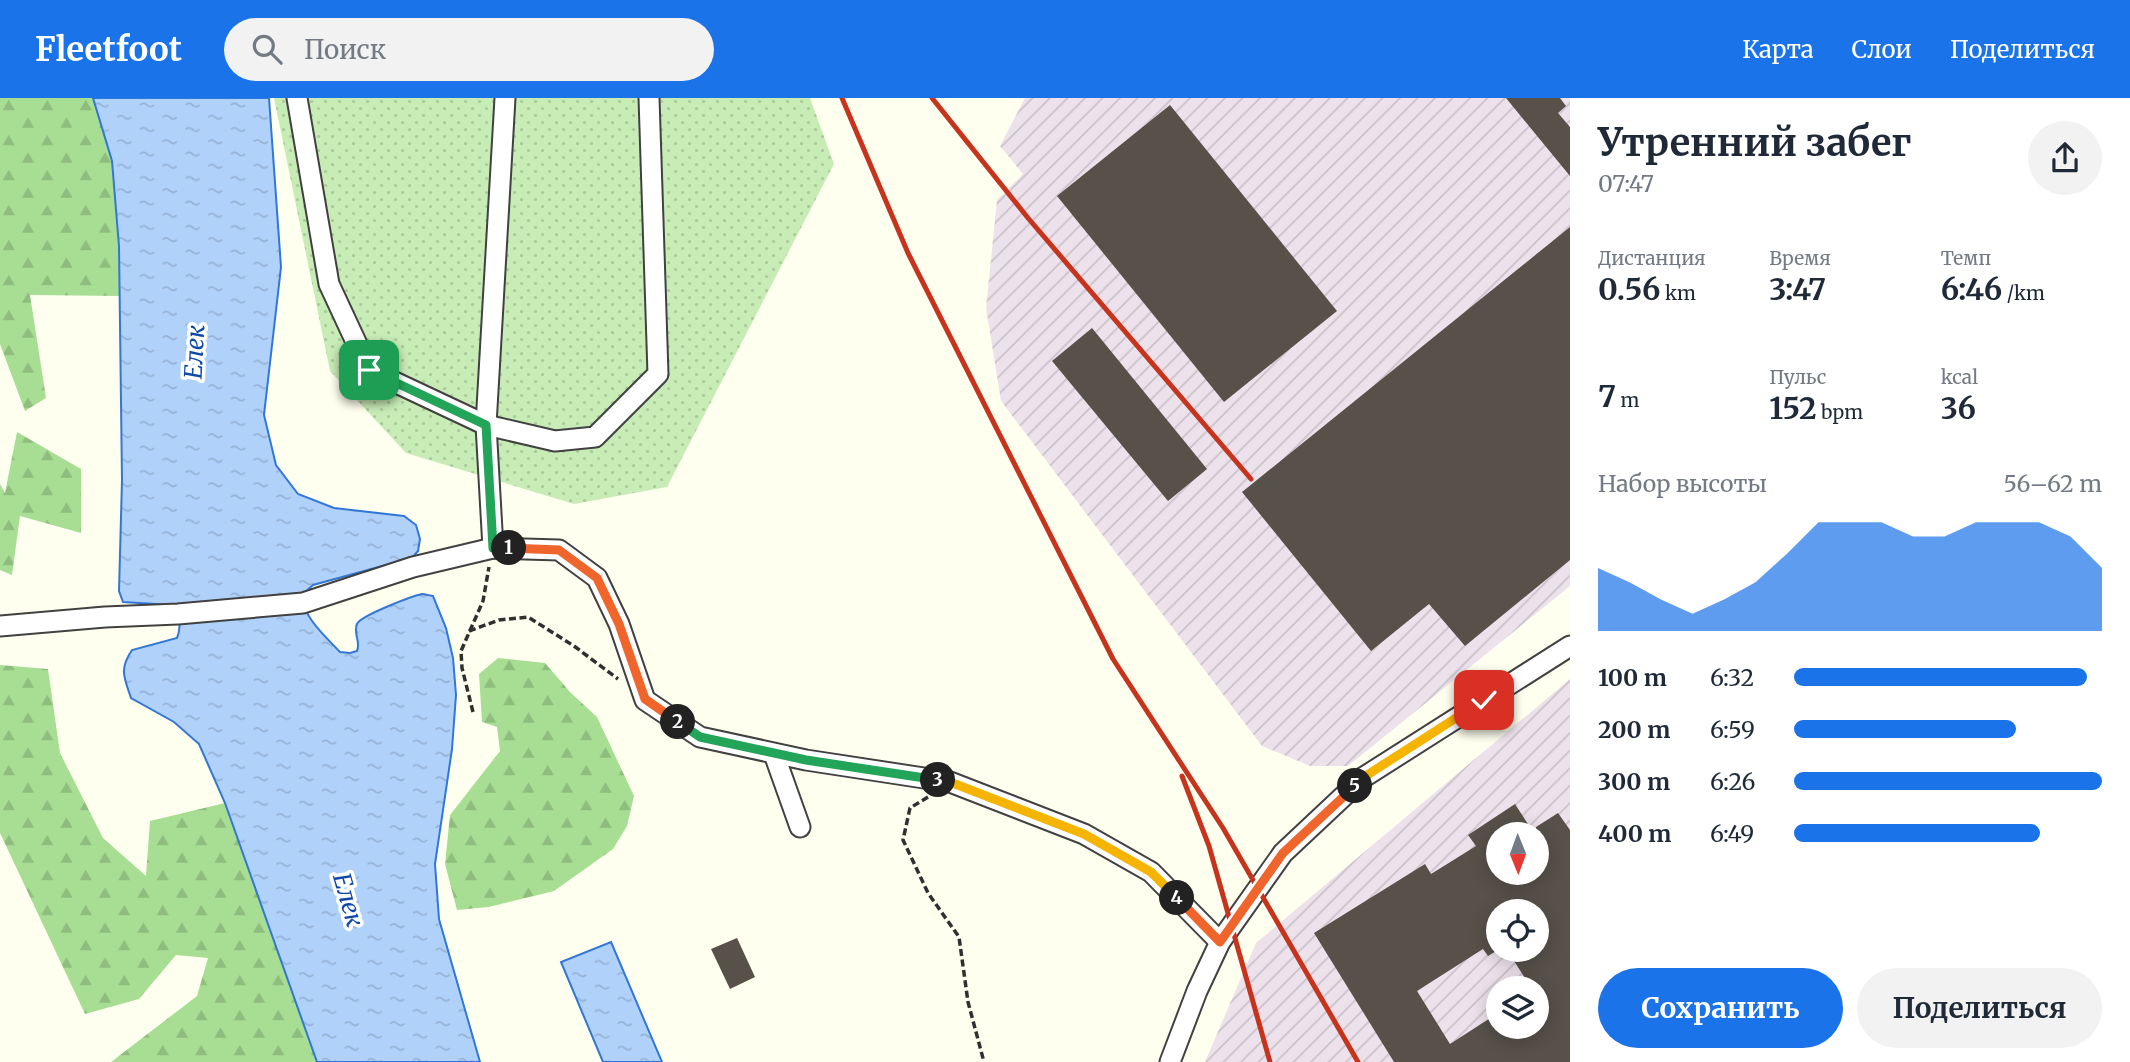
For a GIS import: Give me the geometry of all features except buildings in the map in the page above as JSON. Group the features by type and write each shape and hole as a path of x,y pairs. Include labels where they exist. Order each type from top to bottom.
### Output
{"street":[{"path":"297,98 329,284 369,370 486,425 555,441 595,437 658,374 649,98"},
{"path":"493,548 486,425 505,98"},
{"path":"0,626 303,603 413,567 493,548 559,550 597,578 619,624 645,699 700,737 806,760 950,782 1084,834 1151,872 1220,942"},
{"path":"1170,1062 1197,991 1220,942 1283,853 1364,777 1570,646"},
{"path":"774,754 800,827"}],"path":[{"path":"473,712 461,651 482,601 493,548"},
{"path":"470,631 499,620 528,617 574,646 645,699"},
{"path":"950,782 910,808 903,840 928,893 959,937 968,1002 984,1062"}],"shaded area":[{"path":"1025,98 1570,98 1570,586 1348,766 1310,766 1262,746 1001,401 986,308 997,200 1023,174 1000,146"},
{"path":"1570,679 1570,1062 1205,1062 1256,943"}],"green space":[{"path":"0,98 93,98 112,161 119,247 120,296 30,295 46,398 25,411 0,344"},
{"path":"274,98 810,98 834,164 667,487 574,504 406,453 330,371"},
{"path":"17,432 81,469 81,533 20,516 12,575 0,570 0,484 5,493"},
{"path":"498,658 545,663 597,717 634,796 627,826 613,849 554,891 489,907 457,910 445,864 450,815 500,751 497,727 482,722 479,674"},
{"path":"0,665 48,669 60,753 103,838 146,876 150,821 225,803 317,1062 111,1062 197,996 208,958 176,955 139,999 85,1014 0,833"}],"water":[{"name":"Елек","path":"93,98 269,98 281,267 264,415 276,465 298,494 334,508 404,516 416,525 420,539 418,551 412,558 313,585 307,590 303,601 309,617 340,652 357,651 356,627 360,620 422,594 433,596 446,628 453,658 456,695 452,749 435,864 439,919 480,1062 317,1062 225,803 199,744 174,722 131,698 124,668 132,650 177,638 179,625 172,605 123,602 119,591 122,480 119,246 112,161"},
{"path":"611,942 662,1062 603,1062 561,962"}],"railway":[{"path":"842,98 908,253 1113,659 1223,828 1358,1062"},
{"path":"932,98 1028,218 1251,479"},
{"path":"1182,776 1209,846 1270,1062"}],"route":[{"path":"369,370 486,425 493,548 559,550 597,578 619,624 645,699 700,737 806,760 950,782 1084,834 1151,872 1220,942 1283,853 1364,777 1484,700"}]}
